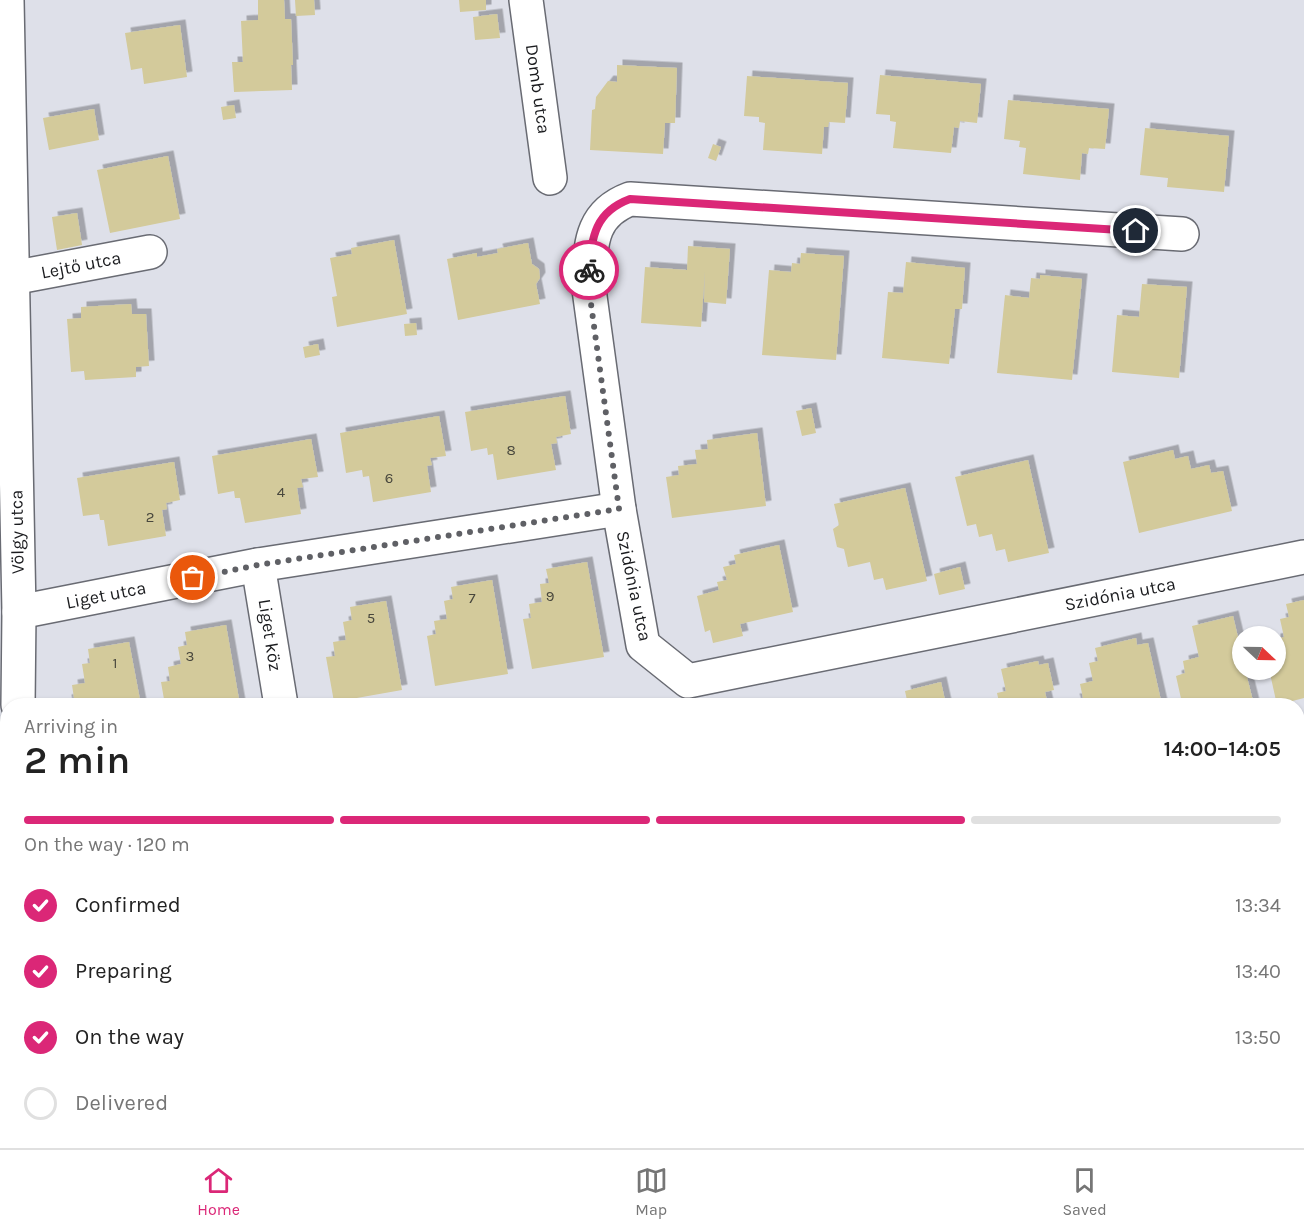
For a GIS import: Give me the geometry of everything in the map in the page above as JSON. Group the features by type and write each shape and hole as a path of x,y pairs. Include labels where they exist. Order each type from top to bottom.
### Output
{"street":[{"name":"Völgy utca","path":"7,0 19,612 18,698"},
{"name":"Domb utca","path":"526,0 550,178"},
{"name":"Szidónia utca","path":"1182,234 630,199 620,203 601,217 591,247 588,282 619,509 643,645 688,681 1304,557"},
{"name":"Lejtő utca","path":"12,278 150,252"},
{"name":"Liget utca","path":"19,612 258,565 619,509"},
{"name":"Liget köz","path":"258,565 280,698"}],"building":[{"path":"258,0 284,0 285,19 291,19 292,90 234,92 232,62 243,62 241,21 258,20"},
{"path":"295,0 314,0 315,15 296,16"},
{"path":"459,0 486,0 486,10 460,12"},
{"path":"497,14 500,38 475,40 473,17"},
{"path":"180,25 187,77 144,84 142,68 131,70 125,33"},
{"path":"617,65 677,68 675,123 665,123 663,154 590,150 592,110 595,109 596,97 608,81 617,82"},
{"path":"880,75 981,84 977,123 960,121 959,128 954,127 951,153 893,148 896,122 890,121 890,115 876,114"},
{"path":"747,76 848,83 845,123 829,122 828,127 824,127 822,154 763,150 765,123 759,122 759,117 744,116"},
{"path":"1008,100 1109,109 1105,149 1089,148 1088,154 1082,153 1080,180 1023,174 1026,148 1019,147 1020,141 1004,139"},
{"path":"234,105 236,118 223,120 221,107"},
{"path":"94,109 99,140 49,150 43,118"},
{"path":"1145,128 1229,136 1224,192 1167,187 1168,178 1140,175"},
{"path":"713,144 721,147 716,161 708,158"},
{"path":"168,156 180,219 110,233 97,170"},
{"path":"77,213 82,245 57,250 52,217"},
{"path":"394,240 407,314 337,327 332,297 337,296 330,258 352,254 351,248"},
{"path":"528,243 532,264 539,269 540,278 536,284 540,304 458,320 447,259 477,253 477,257 498,253 497,249"},
{"path":"688,246 730,249 726,304 704,302 705,271 701,327 641,323 645,267 687,270"},
{"path":"801,253 844,256 836,360 762,355 769,270 791,272 792,263 800,264"},
{"path":"906,262 965,268 962,309 955,309 949,364 882,358 888,292 903,293"},
{"path":"1040,275 1082,279 1072,380 997,373 1005,295 1029,298 1031,278 1040,279"},
{"path":"1142,284 1187,287 1179,378 1112,372 1117,315 1139,317"},
{"path":"131,304 132,314 146,314 149,366 136,367 136,377 85,380 84,371 71,372 67,319 81,318 81,307"},
{"path":"416,323 417,335 405,336 404,324"},
{"path":"318,344 320,355 305,358 303,347"},
{"path":"565,396 571,434 556,437 557,443 551,444 556,470 497,480 493,454 488,455 487,448 471,451 465,412"},
{"path":"811,408 816,433 802,436 796,411"},
{"path":"439,416 446,456 430,458 432,465 427,466 431,492 373,502 369,476 363,477 362,470 346,473 340,433"},
{"path":"757,433 766,506 672,518 666,477 679,475 678,466 697,464 695,450 708,449 707,440"},
{"path":"311,439 318,477 301,479 303,487 297,488 301,514 245,523 240,498 235,498 234,491 218,494 212,456"},
{"path":"1173,450 1175,459 1188,456 1191,469 1209,465 1211,473 1223,471 1232,511 1139,533 1123,462"},
{"path":"1028,460 1049,553 1008,562 1005,549 996,551 992,534 979,537 976,524 967,526 955,477"},
{"path":"174,462 180,500 166,503 167,509 162,510 166,536 108,546 104,520 100,520 99,514 83,516 77,478"},
{"path":"905,488 927,581 886,590 883,578 874,580 870,562 848,567 844,549 837,547 833,529 839,525 834,504"},
{"path":"779,545 793,612 740,624 743,636 713,643 710,630 705,632 697,596 719,590 717,582 727,580 723,567 736,564 734,555"},
{"path":"587,562 604,657 532,669 523,619 531,618 529,604 542,602 540,584 549,583 546,569"},
{"path":"960,567 965,589 939,595 934,574"},
{"path":"492,580 508,674 435,686 427,636 436,634 434,621 447,619 444,601 453,599 451,587"},
{"path":"1304,600 1304,698 1275,698 1271,680 1286,680 1286,626 1282,626 1280,619 1289,617 1286,604"},
{"path":"386,601 402,690 357,698 333,698 326,657 335,656 333,642 346,640 343,622 352,620 350,607"},
{"path":"1233,616 1235,626 1232,626 1232,680 1248,680 1252,698 1181,698 1176,676 1185,673 1183,661 1199,657 1192,626"},
{"path":"226,625 239,698 164,698 161,682 170,681 168,667 181,664 178,647 187,645 185,632"},
{"path":"1136,638 1137,645 1148,643 1160,698 1083,698 1080,684 1093,681 1089,663 1098,661 1095,648"},
{"path":"129,642 140,698 74,698 72,685 85,683 82,664 90,663 88,649"},
{"path":"1038,661 1039,665 1048,663 1054,690 1045,692 1046,698 998,698 997,693 1006,691 1001,669"},
{"path":"941,682 944,698 906,698 905,691"}],"way so far":[{"path":"193,578 258,565 619,509 588,282 589,270"}],"route":[{"path":"589,270 591,247 601,217 620,203 630,199 1136,231"}]}
